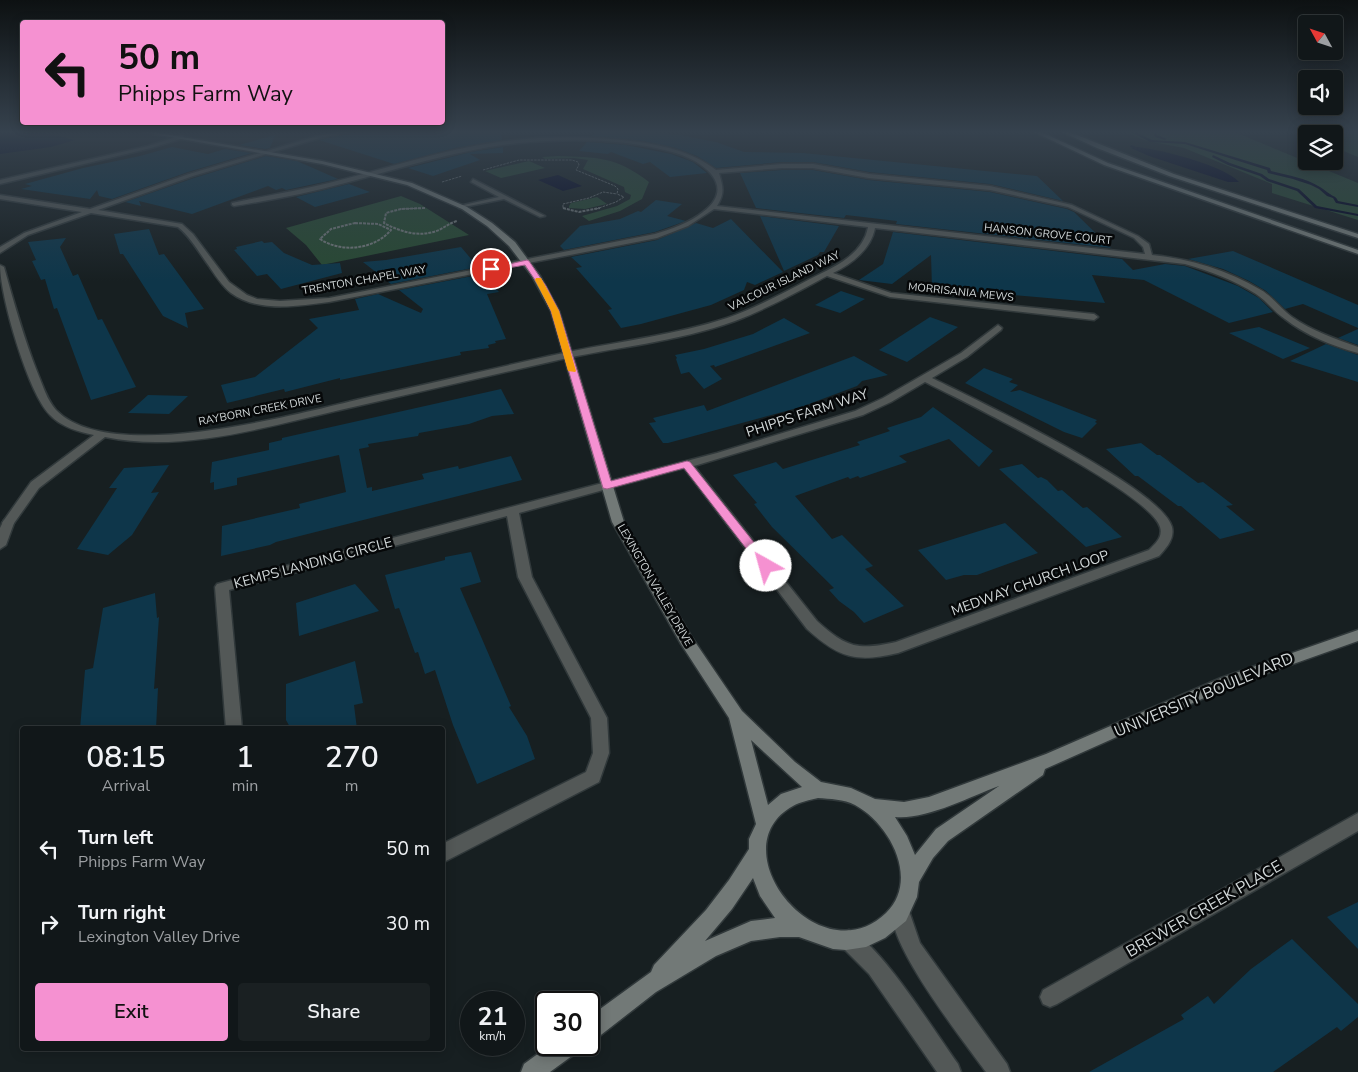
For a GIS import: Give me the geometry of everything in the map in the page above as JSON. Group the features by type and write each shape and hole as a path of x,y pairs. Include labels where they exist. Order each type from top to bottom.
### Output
{"street":[{"path":"0,251 14,240 26,234 173,181"},
{"path":"234,204 303,192 343,181"},
{"name":"LEXINGTON VALLEY DRIVE","path":"399,181 421,188 461,207 500,234 527,262 555,311 618,522 686,640 736,716 789,767 818,790"},
{"path":"473,181 542,216"},
{"path":"713,207 721,192 719,181"},
{"path":"919,181 990,188 1070,206 1136,237 1146,246 1148,256"},
{"path":"1155,181 1358,252"},
{"path":"1193,181 1358,236"},
{"name":"TRENTON CHAPEL WAY","path":"0,197 180,225 186,229 199,250 233,290 242,296 268,302 294,303 329,300 657,236 688,224 713,207"},
{"path":"461,207 505,197"},
{"name":"HANSON GROVE COURT","path":"713,207 1148,256 1197,265 1230,277 1260,293 1288,318 1302,326 1358,350"},
{"name":"VALCOUR ISLAND WAY","path":"568,355 684,333 732,319 829,274 849,262 870,236 872,226"},
{"name":"RAYBORN CREEK DRIVE","path":"0,267 18,335 45,403 54,414 69,424 103,434 143,439 209,435 568,355"},
{"name":"MORRISANIA MEWS","path":"829,274 890,295 1094,317"},
{"name":"PHIPPS FARM WAY","path":"607,485 687,464 859,412 887,400 964,355 998,328"},
{"name":"MEDWAY CHURCH LOOP","path":"687,464 812,625 834,644 850,649 876,653 898,646 1154,554 1165,543 1168,534 1164,522 1144,501 1068,452 925,378"},
{"path":"0,545 8,523 36,485 103,434"},
{"name":"KEMPS LANDING CIRCLE","path":"234,726 222,587 607,485"},
{"path":"445,852 593,777 601,753 600,718 525,577 512,510"},
{"name":"UNIVERSITY BOULEVARD","path":"872,807 899,810 919,808 1051,760 1226,682 1358,634"},
{"name":"LEXINGTON VALLEY DRIVE","path":"736,716 764,823"},
{"name":"UNIVERSITY BOULEVARD","path":"910,879 927,852 942,834 1051,760"},
{"path":"818,790 851,795 872,807 890,823 903,844 907,856 910,879 907,896 900,912 893,921 873,934 849,940 824,938 800,927 779,911 764,889 757,866 756,854 757,844 764,823 770,814 786,800 796,795 818,790"},
{"name":"BREWER CREEK PLACE","path":"1050,996 1358,821"},
{"path":"649,985 723,907 745,876 756,854"},
{"path":"900,912 905,933 913,950 999,1072"},
{"path":"600,1022 649,985 709,949 752,931 780,927 800,927"},
{"path":"849,940 876,967 950,1072"},
{"path":"532,1072 553,1056"}],"path":[{"path":"435,185 448,181"},
{"path":"601,181 615,186 618,189 617,194"},
{"path":"604,192 617,194 624,198 620,202 590,211 578,212 563,208 563,204 570,201 589,198 604,192"},
{"path":"426,208 392,211 386,214 384,223 394,230 418,234 437,231 446,224 457,221"},
{"path":"372,222 385,225 390,230 387,237 375,243 358,247 332,246 320,239 325,232 338,227 372,222"}],"green space":[{"path":"610,181 649,182 642,199 620,211 589,221 582,216 617,206 630,199 631,195 625,192 624,187"},
{"path":"1265,181 1353,181 1358,183 1358,220 1272,193 1272,184"},
{"path":"401,196 420,204 469,235 322,265 306,245 286,228"},
{"path":"597,197 607,204 585,209 569,208 571,203"}],"water":[{"path":"540,181 571,181 582,186 563,191"}],"building":[{"path":"36,181 163,181 112,199 99,196 97,190 90,199 21,189 32,186 25,184"},
{"path":"185,181 328,181 286,190 282,188 276,190 268,186 192,214 139,201 141,206 125,202"},
{"path":"744,181 879,181 990,192 1074,212 1111,248 896,224 897,221 846,215 844,218 756,208"},
{"path":"960,181 1042,181 1063,201 990,184"},
{"path":"349,184 370,192 315,207 296,197"},
{"path":"656,200 682,204 667,216 686,221 655,232 564,250 560,246 580,226 620,219 638,211 641,212"},
{"path":"760,216 839,226 824,252 820,252 818,255 784,271"},
{"path":"731,219 783,272 755,285 747,282 744,290 711,305 641,324 621,328 608,310 612,309 576,268 582,267 571,257 657,240 696,223 713,228"},
{"path":"149,229 159,255 164,254 204,309 185,313 188,328 163,316 123,254 120,254 114,234"},
{"path":"893,232 1122,259 1133,270 1165,264 1185,266 1238,286 1259,298 1273,312 1229,323 1144,280 1092,275 1105,303 932,288 931,255 892,284 859,280 883,264"},
{"path":"66,238 60,247 73,276 78,274 98,320 102,319 136,387 91,400 57,308 54,309 45,279 41,280 32,261 36,260 28,242"},
{"path":"262,241 264,243 272,242 284,253 312,265 340,263 342,273 281,289 267,274 257,276 234,250 237,249 236,247"},
{"path":"461,247 478,267 391,284 363,262 386,260"},
{"path":"1233,251 1358,305 1358,328 1303,304 1285,309 1266,291 1249,281 1223,269 1188,259"},
{"path":"483,274 499,292 487,294 506,339 495,341 496,343 488,345 489,348 460,352 461,355 340,380 340,378 285,392 284,389 227,403 221,385 255,377 318,328 309,319 359,310 355,299 378,294 421,313 423,309 399,290"},
{"path":"841,291 865,299 840,313 815,305"},
{"path":"930,317 958,327 907,362 879,350"},
{"path":"784,318 810,333 715,367 714,365 710,366 722,379 704,389 689,372 681,374 675,355 704,349 753,334"},
{"path":"1259,327 1310,348 1283,359 1229,333"},
{"path":"1358,329 1358,345 1338,338"},
{"path":"1326,344 1358,355 1358,382 1290,361"},
{"path":"854,356 888,375 862,381 857,386 801,407 668,443 663,443 649,423 656,422 653,418 704,405 707,411"},
{"path":"984,368 1013,379 1009,382 1018,385 1010,392 1020,390 1097,420 1095,422 1097,423 1082,438 1064,432 965,383"},
{"path":"501,389 514,414 492,416 469,424 419,433 418,436 368,444 369,447 359,449 367,488 372,487 372,491 424,479 422,474 458,466 459,469 511,456 522,480 221,556 222,526 300,508 299,504 346,492 339,455 237,478 237,485 214,490 214,482 210,483 212,462 269,450 269,443 282,440 282,438"},
{"path":"148,395 188,396 169,414 128,413"},
{"path":"933,407 993,451 979,467 949,439 899,456 907,462 860,478 858,476 850,479 848,477 795,496 832,539 842,535 873,566 865,569 904,606 864,623 854,612 839,601 829,590 834,588 772,527 754,504 757,503 733,475 776,462 783,469 860,445 857,442 890,431 887,428 921,417"},
{"path":"1141,443 1198,483 1203,482 1233,505 1226,506 1255,530 1220,539 1181,506 1178,506 1138,476 1135,476 1106,449"},
{"path":"1022,464 1038,478 1041,477 1047,480 1058,491 1062,490 1083,508 1087,507 1122,537 1086,547 999,469"},
{"path":"169,465 151,493 159,492 132,535 108,555 77,549 117,488 109,488 124,468"},
{"path":"1005,523 1038,553 977,575 964,575 946,580 918,550"},
{"path":"471,552 481,582 460,588 511,706 509,707 527,736 535,759 477,784 453,725 435,670 425,674 418,652 415,653 399,608 395,609 385,575 445,560 445,557"},
{"path":"355,584 379,611 299,636 296,603"},
{"path":"155,593 157,618 159,617 154,689 158,688 156,726 80,726 85,670 93,668 103,608"},
{"path":"355,661 363,703 354,705 357,726 289,726 286,720 286,684"},
{"path":"1358,902 1358,949 1327,917"},
{"path":"1292,939 1358,1004 1358,1017 1341,1031 1337,1027 1273,1072 1089,1072 1184,1019 1181,1015 1208,996 1214,1004 1251,969"}],"waterway":[{"path":"1271,181 1298,190 1316,207 1358,215"},
{"path":"1303,181 1318,187 1334,197 1337,202 1358,206"}],"slow traffic":[{"path":"538,280 555,311 572,371"}],"route":[{"path":"491,269 527,262 542,286 555,311 577,391 607,485 687,464 766,566"}]}
